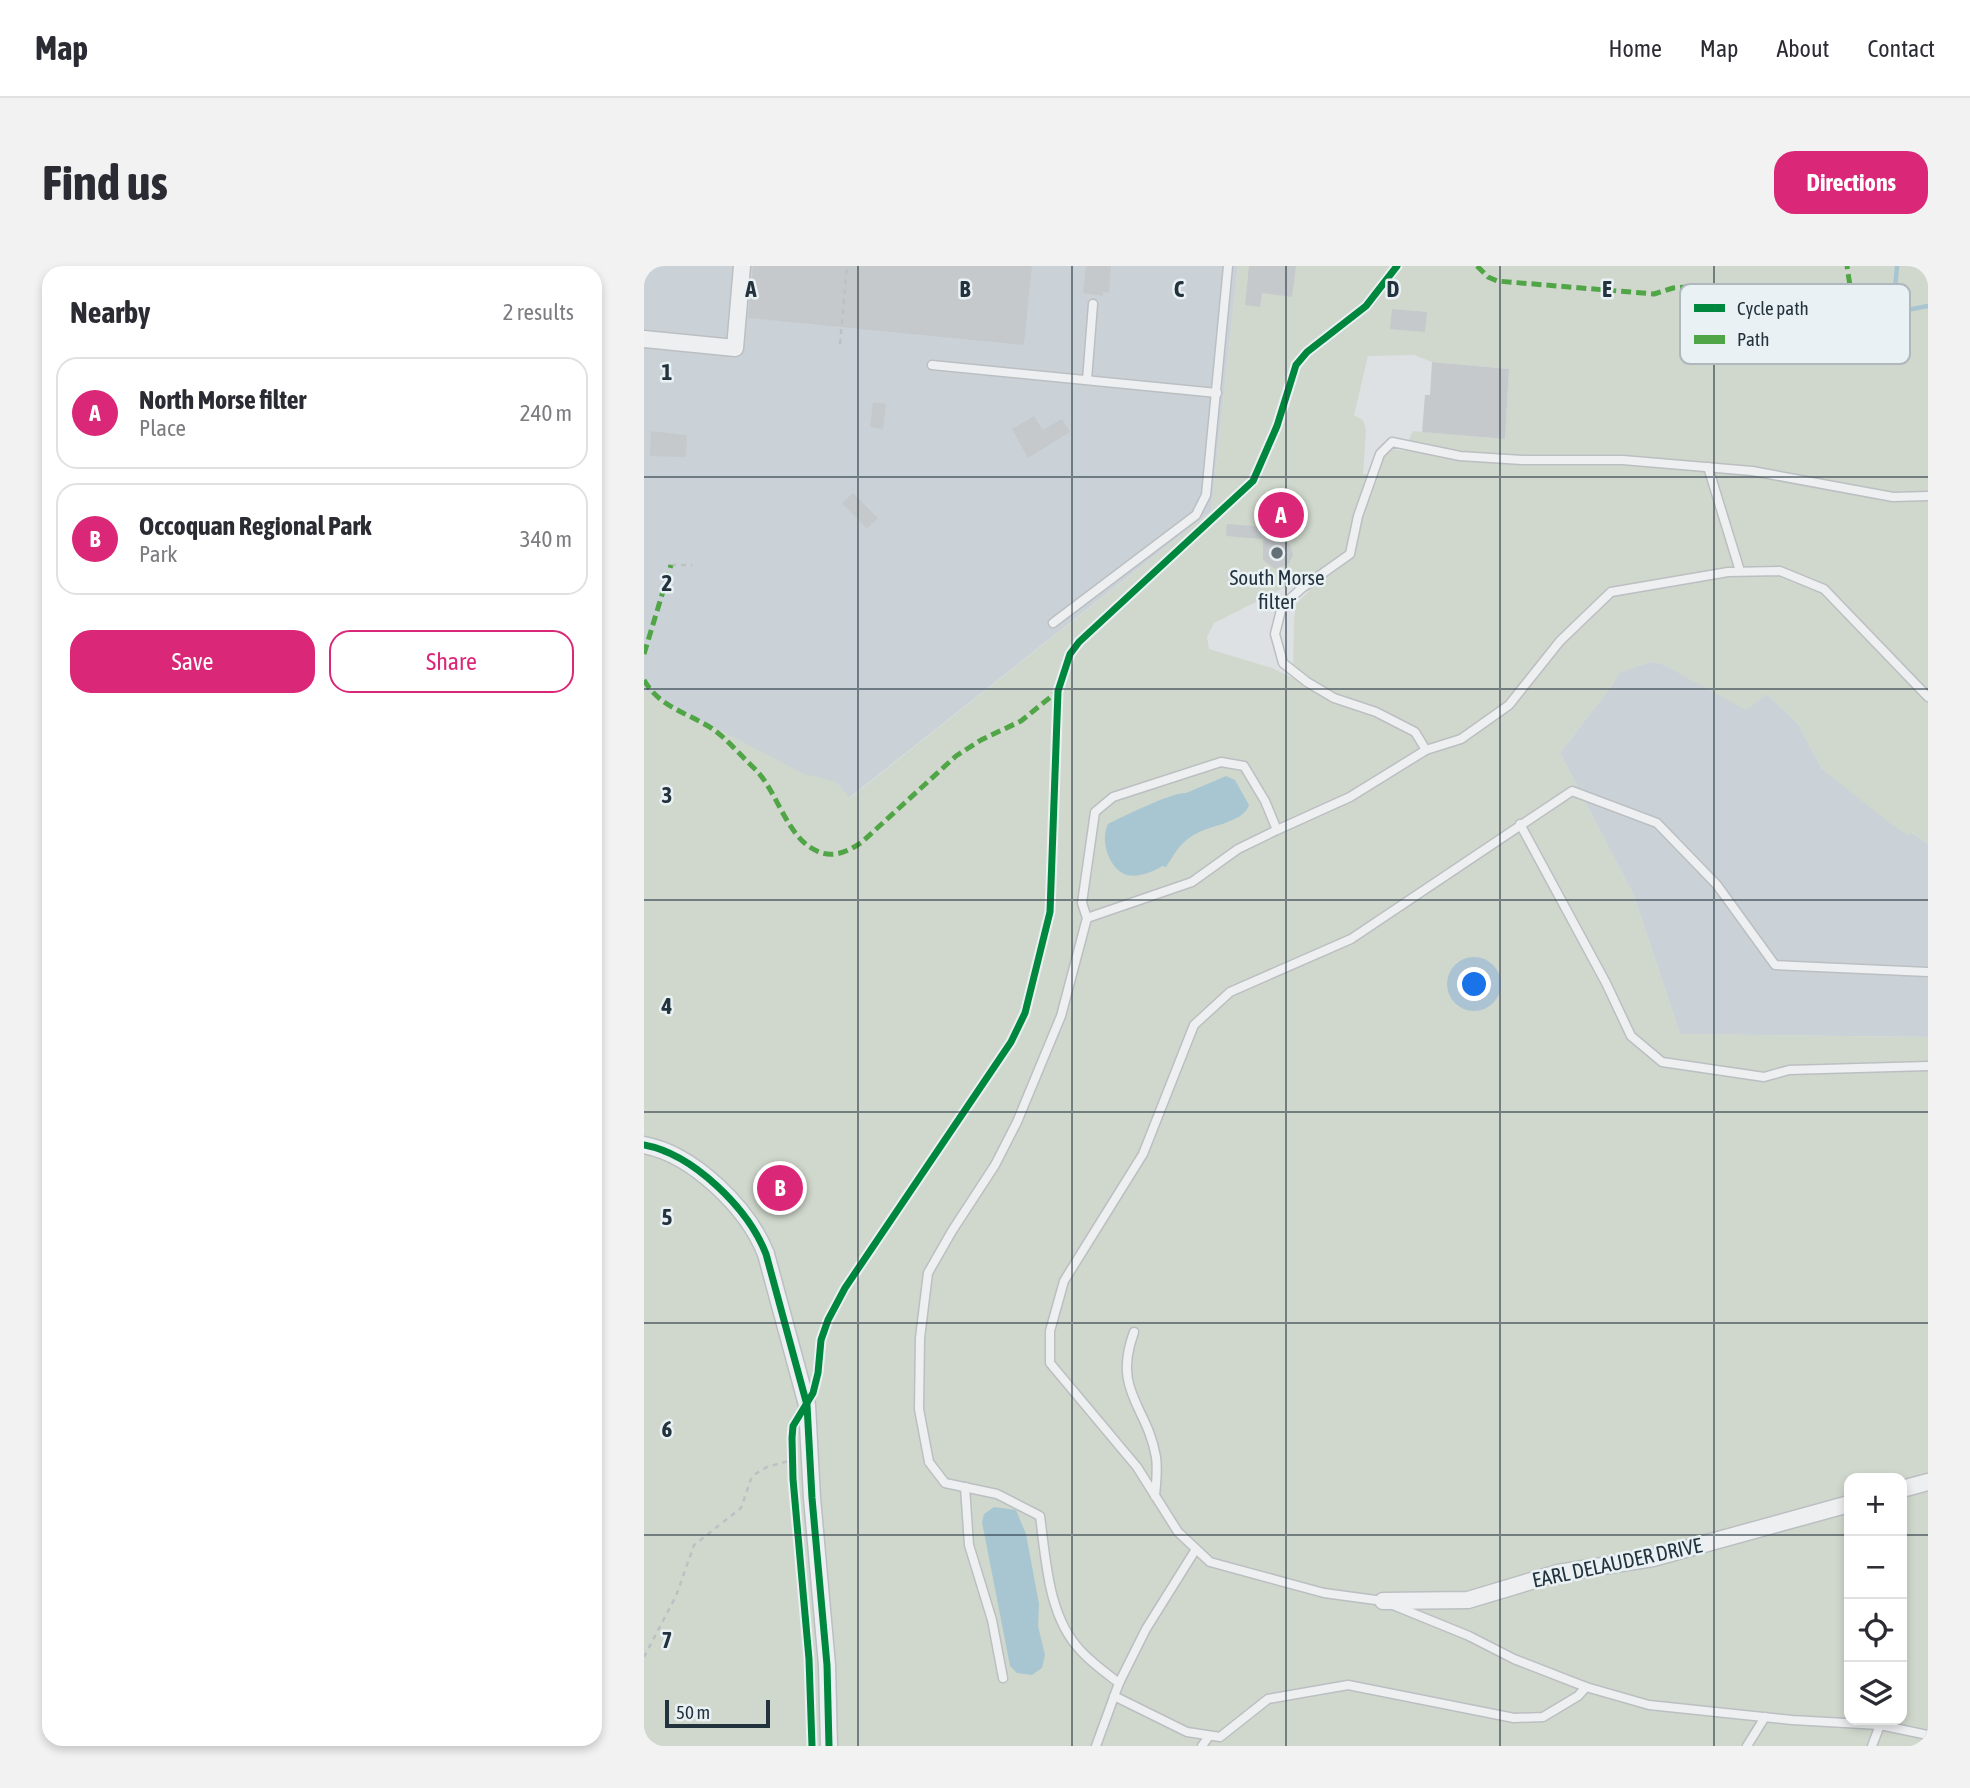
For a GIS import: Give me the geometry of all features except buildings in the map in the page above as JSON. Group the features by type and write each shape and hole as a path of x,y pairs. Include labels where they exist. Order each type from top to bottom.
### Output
{"street":[{"path":"644,339 735,348 742,266"},
{"path":"644,1145 679,1157 699,1171 737,1206 756,1231 766,1254 807,1405 812,1498 827,1665 829,1746"},
{"path":"1907,1488 1928,1482"},
{"name":"EARL DELAUDER DRIVE","path":"1383,1601 1468,1600 1558,1573 1653,1558 1844,1505"}],"lane":[{"path":"1053,623 1196,515 1206,495 1228,266"},
{"path":"1087,380 1093,304"},
{"path":"932,365 1217,393"},
{"path":"1426,750 1415,732 1377,712 1334,698 1307,682 1283,663 1275,634 1282,606 1350,554 1358,516 1380,454 1392,442 1460,456 1522,460 1623,460 1752,471 1893,497 1928,496"},
{"path":"1708,467 1740,571"},
{"path":"1087,918 1192,882 1238,849 1350,797 1426,750 1461,739 1509,705 1560,641 1611,592 1740,571 1780,571 1824,589 1928,696"},
{"path":"1119,1683 1079,1650 1061,1621 1049,1577 1040,1516 997,1494 945,1483 929,1462 919,1409 920,1338 928,1273 995,1165 1017,1122 1061,1016 1087,918 1082,903 1095,812 1113,797 1221,762 1244,766 1265,801 1277,830"},
{"path":"1844,1722 1649,1705 1586,1687 1383,1601 1324,1593 1210,1562 1178,1532 1137,1467 1050,1363 1050,1331 1064,1281 1143,1154 1194,1025 1230,992 1351,939 1572,791 1657,823 1717,885 1775,965 1928,972"},
{"path":"1520,824 1606,983 1631,1036 1662,1062 1764,1077 1789,1070 1928,1066"},
{"path":"1134,1332 1126,1363 1132,1396 1156,1458 1155,1496"},
{"path":"965,1488 969,1545 992,1620 1003,1678"},
{"path":"1096,1746 1119,1683 1146,1629 1196,1549"},
{"path":"1114,1696 1187,1732 1220,1737 1268,1699 1348,1685 1514,1718 1543,1717 1578,1696 1586,1687"},
{"path":"1747,1746 1765,1717"},
{"path":"1872,1746 1880,1725 1928,1735"},
{"path":"1202,1746 1209,1735"}],"path":[{"path":"840,344 848,266"},
{"path":"671,565 692,565"},
{"path":"792,1449 792,1469"},
{"path":"644,1657 676,1596 694,1545 741,1508 752,1476 792,1460"}],"shaded area":[{"path":"644,266 1238,266 1211,511 849,798 644,691"},
{"path":"1238,266 1928,266 1928,844 1912,832 1909,836 1887,821 1822,769 1798,724 1767,694 1746,710 1662,664 1650,662 1621,672 1560,753 1634,896 1680,1034 1928,1037 1928,1746 644,1746 644,691 804,774 836,782 850,798 1211,511","holes":["1414,355 1432,362 1509,369 1505,439 1413,431 1404,451 1391,449 1386,452 1377,475 1363,474 1366,430 1363,420 1354,415 1368,356","1299,580 1309,591 1296,604 1293,678 1272,668 1209,649 1207,637 1214,623"]},
{"path":"1650,662 1662,664 1690,678 1767,694 1798,724 1822,769 1928,844 1928,1037 1680,1034 1634,896 1560,753 1620,672"}],"water":[{"path":"1226,776 1235,780 1249,805 1246,811 1233,820 1187,839 1166,867 1133,876 1118,870 1110,859 1105,844 1108,824"},
{"path":"994,1507 1016,1510 1026,1534 1039,1604 1038,1626 1045,1655 1042,1668 1032,1675 1017,1673 1010,1666 982,1522 984,1514"}],"waterway":[{"path":"1895,284 1897,266"},
{"path":"1910,309 1928,306"}],"marked path":[{"path":"1477,266 1488,277 1497,281 1654,294 1680,288"},
{"path":"1847,266 1850,284"},
{"path":"644,654 671,565"},
{"path":"644,680 666,703 724,738 764,780 798,836 817,851 829,854 846,851 862,842 956,756 981,740 1021,721 1058,691"}],"cycle path":[{"path":"812,1746 809,1659 793,1479 793,1426 813,1393 821,1340 845,1288 1011,1042 1025,1013 1050,912 1058,691 1070,654 1079,642 1253,481 1277,426 1296,365 1307,352 1366,306 1397,266"},
{"path":"644,1145 681,1159 717,1186 746,1219 766,1254 807,1405 812,1498 827,1665 829,1746"}],"place":[{"name":"North Morse filter","path":"1281,515"},
{"name":"South Morse filter","path":"1277,553"},
{"name":"Occoquan Regional Park","path":"780,1188"}]}
